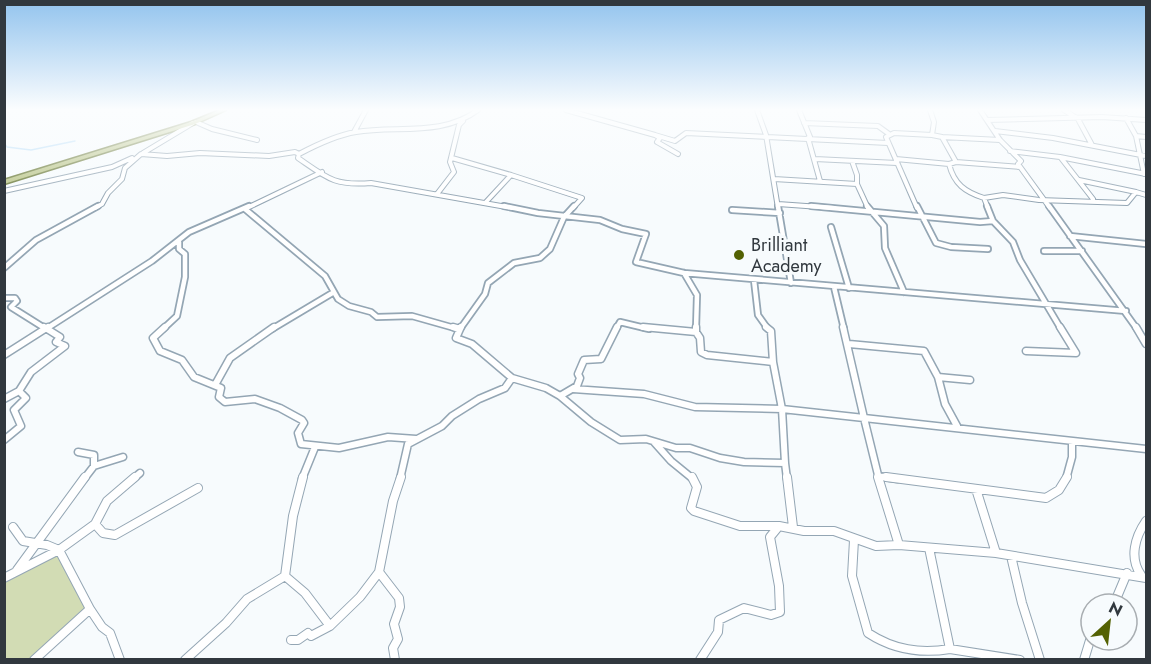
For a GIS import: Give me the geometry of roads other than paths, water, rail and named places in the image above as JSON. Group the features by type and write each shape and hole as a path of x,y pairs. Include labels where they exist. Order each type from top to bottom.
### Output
{"main road":[{"path":"4,182 137,141"}],"street":[{"path":"4,190 112,167 164,141"},
{"path":"4,268 36,240 102,204 108,193 122,179 125,168 141,154 167,156 200,153 269,156 295,152 299,154 328,141"},
{"path":"437,194 454,172 450,162 456,141"},
{"path":"658,141 678,154"},
{"path":"766,141 791,283"},
{"path":"809,141 820,181"},
{"path":"856,141 888,143 920,214 936,243 951,247 988,249"},
{"path":"944,141 956,162"},
{"path":"1001,141 1022,161 1018,164 1020,167 1126,311 1146,344"},
{"path":"1064,141 1146,156"},
{"path":"1090,141 1092,145"},
{"path":"1010,151 1060,157 1145,174 1137,141"},
{"path":"299,154 298,158 322,172 330,180 348,185 371,183 564,217 600,220 622,229 646,234 636,262 684,273 1126,311"},
{"path":"1060,157 1093,199"},
{"path":"452,159 582,198 564,217 550,249 540,258 514,263 488,283 484,294 456,338 472,344 512,378 546,388 560,396 591,422 620,440 635,439 676,448 690,448 720,458 744,462 785,463"},
{"path":"815,159 949,164 956,162 1020,167"},
{"path":"852,161 857,175 856,184 870,210 884,226 885,248 904,292"},
{"path":"949,164 950,171 963,191 984,198 1004,196 1043,200 1093,199 1127,203 1136,192"},
{"path":"4,355 179,242 189,232 245,209 322,172"},
{"path":"486,202 511,175"},
{"path":"774,179 856,184"},
{"path":"1079,180 1146,195"},
{"path":"984,198 993,221 1013,242 1020,260 1076,353 1026,351"},
{"path":"778,204 920,214 980,222 993,221"},
{"path":"245,209 262,220 325,276 338,299 349,306 371,312 377,317 412,316 460,329"},
{"path":"732,210 780,213"},
{"path":"831,227 849,288"},
{"path":"1070,236 1146,244"},
{"path":"179,242 179,249 185,254 186,263 177,316 153,338 160,351 182,360 194,377 221,388 219,397 225,402 255,399 280,408 302,420 304,423 298,433 301,444 315,447 360,445 386,436 416,439"},
{"path":"1044,251 1082,251"},
{"path":"684,273 692,282 699,298 696,332 700,338 703,353 773,362"},
{"path":"754,280 757,312 761,323 771,330 773,362 782,409 785,463 793,526"},
{"path":"834,286 878,476 899,545"},
{"path":"215,385 230,358 266,332 334,292"},
{"path":"4,298 15,298 16,302 11,307 60,336 56,342 65,346 31,372 19,391 4,399"},
{"path":"560,396 577,386 584,360 602,359 620,322 656,330 696,332"},
{"path":"849,344 924,351 938,377 945,404 957,426"},
{"path":"938,377 970,380"},
{"path":"291,640 298,640 308,633 311,636 330,626 360,597 379,572 393,501 408,444 442,426 452,416 479,399 505,388 512,378"},
{"path":"573,389 620,391 654,396 699,408 709,406 782,409 957,426 1146,449"},
{"path":"4,440 21,426 14,411 26,398 19,391"},
{"path":"878,476 1046,498 1053,496 1060,488 1072,463 1074,454 1072,441"},
{"path":"654,442 670,461 691,475 697,487 691,508 694,511 740,526 793,526 804,531 834,531 876,546 899,545 996,553 1144,577"},
{"path":"285,576 293,516 304,472 315,447"},
{"path":"78,452 94,455 94,466"},
{"path":"16,572 69,496 94,466 123,457"},
{"path":"4,578 59,550 95,524 97,515 110,498 140,472"},
{"path":"95,524 103,533 115,535 198,488"},
{"path":"976,489 996,553"},
{"path":"1144,577 1136,568 1135,547 1138,532 1146,521"},
{"path":"700,660 718,632 719,620 744,608 771,615 780,612 779,586 770,537 779,526"},
{"path":"12,527 17,537 35,546 52,545 59,550 90,609 102,627 110,633 120,660"},
{"path":"854,540 851,551 854,592 868,633 893,647 921,653 950,648 1020,660"},
{"path":"929,548 950,648"},
{"path":"1011,556 1022,603 1040,660"},
{"path":"379,572 399,598 400,607 394,624 398,639 393,648 395,660"},
{"path":"1119,592 1127,573"},
{"path":"285,576 305,593 330,626"},
{"path":"185,660 226,623 247,599 285,576"},
{"path":"34,660 90,609"}],"waterway":[{"path":"4,143 7,147 31,150 75,141"}],"place":[{"name":"Brilliant Academy","path":"739,255"}]}
